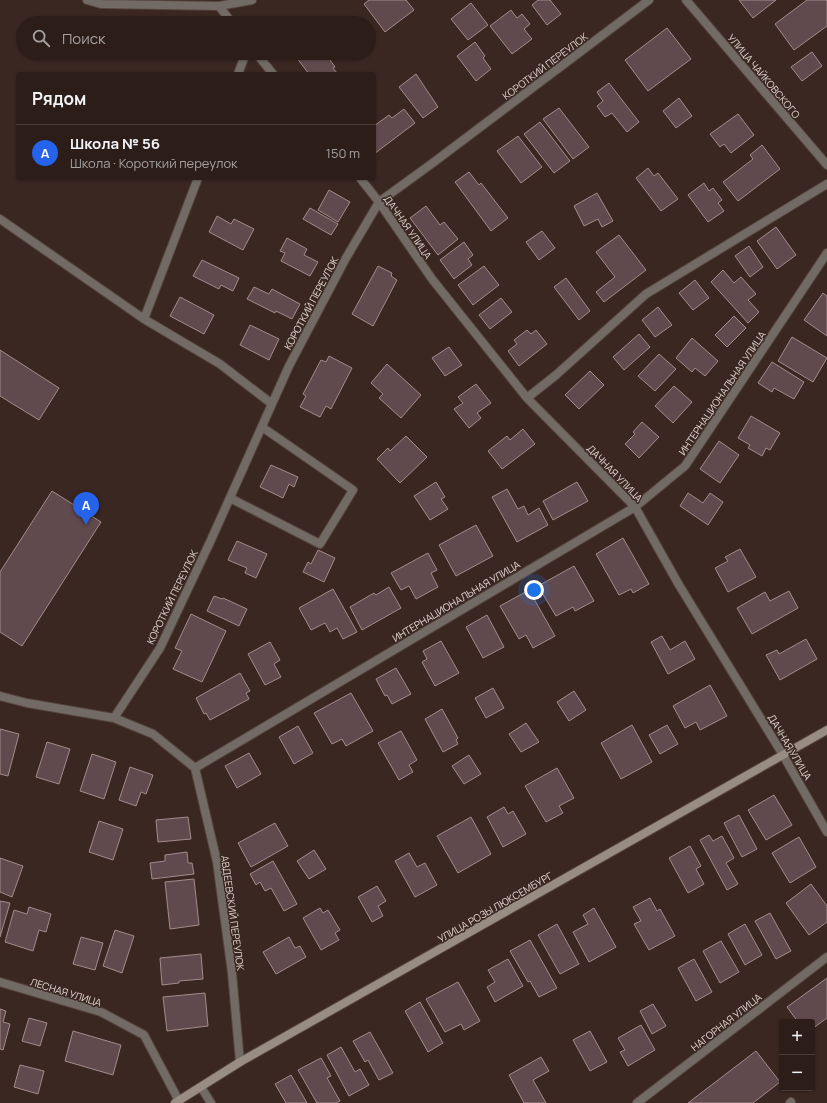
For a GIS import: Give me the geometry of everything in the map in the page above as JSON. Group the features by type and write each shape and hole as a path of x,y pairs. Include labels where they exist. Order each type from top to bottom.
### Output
{"street":[{"path":"86,0 101,4 220,3 252,0"},
{"name":"КОРОТКИЙ ПЕРЕУЛОК","path":"114,718 160,648 230,498 289,366 346,258 379,202 649,0"},
{"name":"УЛИЦА ЧАЙКОВСКОГО","path":"686,0 827,165"},
{"path":"220,3 228,16"},
{"path":"239,72 243,60"},
{"path":"262,60 271,72"},
{"path":"144,319 197,180"},
{"name":"ДАЧНАЯ УЛИЦА","path":"362,180 379,202 432,279 527,398 635,507 679,585 783,755 827,832"},
{"path":"527,398 556,375 646,294 827,184"},
{"path":"0,219 144,319 220,364 272,404"},
{"name":"ИНТЕРНАЦИОНАЛЬНАЯ УЛИЦА","path":"195,768 635,507 685,466 827,253"},
{"path":"230,498 320,544 353,490 262,427"},
{"path":"0,696 27,703 114,718 153,734 195,768"},
{"name":"УЛИЦА РОЗЫ ЛЮКСЕМБУРГ","path":"177,1102 240,1062 827,730"},
{"name":"АВДЕЕВСКИЙ ПЕРЕУЛОК","path":"195,768 217,862 232,973 240,1062"},
{"name":"НАГОРНАЯ УЛИЦА","path":"637,1103 827,957"},
{"name":"ЛЕСНАЯ УЛИЦА","path":"0,982 101,1012 144,1035 177,1102"},
{"path":"201,1087 211,1103"}],"building":[{"path":"369,0 406,0 414,10 385,32 376,20 376,16 373,16 364,4"},
{"path":"538,0 550,0 561,14 547,25 532,5"},
{"path":"739,0 776,0 753,18"},
{"path":"807,0 827,1 827,26 794,50 775,24"},
{"path":"471,3 488,25 468,40 451,19"},
{"path":"511,10 517,18 522,14 530,24 524,29 532,39 512,54 490,26"},
{"path":"667,28 691,59 648,91 625,60"},
{"path":"475,42 485,56 483,58 491,69 476,81 457,56"},
{"path":"812,52 822,66 802,81 791,67"},
{"path":"298,60 330,60 335,67 333,68 336,72 307,72"},
{"path":"416,74 438,107 423,118 399,87"},
{"path":"609,83 639,122 627,132 612,113 605,117 597,106 603,101 597,92"},
{"path":"679,98 692,116 676,128 663,111"},
{"path":"559,108 589,147 573,159 543,119"},
{"path":"404,109 415,123 376,152 376,125 389,115 392,118"},
{"path":"738,114 754,135 731,153 724,144 720,147 710,134"},
{"path":"540,122 570,161 554,173 524,134"},
{"path":"518,136 542,167 521,183 497,151"},
{"path":"762,145 780,169 738,201 723,182 753,159 750,155"},
{"path":"648,168 654,176 658,173 678,199 661,211 636,178"},
{"path":"469,172 479,185 481,183 508,218 491,231 455,182"},
{"path":"704,183 709,191 713,188 722,200 718,203 724,211 708,222 688,195"},
{"path":"329,190 350,202 338,222 318,210"},
{"path":"597,193 613,221 602,227 598,219 584,226 574,206"},
{"path":"426,206 440,225 444,222 458,239 438,255 410,218"},
{"path":"310,208 338,224 331,235 303,219"},
{"path":"217,216 231,224 234,219 254,229 243,250 209,232"},
{"path":"776,227 796,255 777,269 757,241"},
{"path":"542,231 555,248 539,260 526,242"},
{"path":"619,235 646,270 604,302 596,292 615,277 596,252"},
{"path":"287,238 307,249 304,255 318,262 310,276 281,261 285,253 280,251"},
{"path":"464,242 473,255 468,259 472,265 454,279 440,260"},
{"path":"749,246 763,267 750,277 735,256"},
{"path":"202,260 239,278 233,291 221,285 219,289 193,276"},
{"path":"378,266 392,273 391,276 397,280 373,326 352,314"},
{"path":"484,266 499,285 473,305 458,285"},
{"path":"723,270 734,283 741,277 756,294 748,300 759,312 748,323 711,282"},
{"path":"566,278 590,311 579,320 554,287"},
{"path":"695,280 709,298 693,310 679,293"},
{"path":"254,287 269,294 272,289 300,304 292,319 276,311 275,313 247,299"},
{"path":"823,293 827,296 827,336 804,320"},
{"path":"180,297 214,315 204,334 170,316"},
{"path":"501,298 512,312 490,329 479,315"},
{"path":"658,307 672,325 655,337 642,320"},
{"path":"734,316 746,328 727,347 715,335"},
{"path":"250,325 279,339 269,360 240,345"},
{"path":"527,330 531,334 536,330 547,344 519,366 508,351 517,344 514,340"},
{"path":"639,334 650,347 624,370 613,357"},
{"path":"792,337 827,358 813,382 778,361"},
{"path":"692,338 718,361 705,376 695,368 692,372 676,358"},
{"path":"449,347 462,365 445,376 432,358"},
{"path":"0,350 59,388 39,420 0,396"},
{"path":"659,354 676,369 655,391 638,376"},
{"path":"329,356 352,368 331,409 326,406 320,417 300,407 306,396 303,394 321,360 326,362"},
{"path":"772,362 804,382 794,399 774,388 772,392 758,383"},
{"path":"387,364 421,395 401,418 379,398 383,394 371,383"},
{"path":"590,371 604,385 579,409 565,395"},
{"path":"476,384 491,403 477,413 481,418 469,428 454,409 463,403 458,397"},
{"path":"674,386 692,402 673,423 655,406"},
{"path":"751,416 780,433 770,450 766,448 762,456 748,448 750,445 738,438"},
{"path":"642,422 659,437 639,458 625,444 635,434 633,432"},
{"path":"523,429 535,444 502,469 488,451 507,436 510,440"},
{"path":"406,436 427,457 400,483 377,459 388,448 390,451"},
{"path":"719,441 739,455 720,483 700,469"},
{"path":"271,465 298,477 294,487 289,484 283,498 260,487"},
{"path":"436,482 445,497 441,499 448,509 430,520 414,496"},
{"path":"577,482 588,501 553,520 543,501"},
{"path":"507,489 518,509 524,506 528,515 539,508 548,525 517,542 492,497"},
{"path":"52,491 101,522 22,646 0,632 0,572"},
{"path":"688,493 703,503 710,493 723,502 708,525 680,506"},
{"path":"476,525 493,556 456,576 439,545"},
{"path":"623,538 649,584 633,593 631,589 619,595 596,554"},
{"path":"237,541 267,554 256,578 245,573 247,568 228,560"},
{"path":"740,549 756,577 728,592 715,568 728,561 725,557"},
{"path":"318,550 335,558 324,582 303,572 308,562 311,564"},
{"path":"428,553 437,570 431,573 438,587 416,599 409,586 401,590 391,573"},
{"path":"574,566 594,601 575,611 573,607 556,616 538,586"},
{"path":"389,587 401,608 362,630 350,607 374,593 376,595"},
{"path":"333,589 357,632 343,639 337,628 330,632 325,623 311,630 299,608"},
{"path":"529,590 555,636 533,648 526,635 519,639 500,606"},
{"path":"789,591 798,608 752,634 737,608 765,592 770,601"},
{"path":"214,596 223,598 247,609 239,626 207,611"},
{"path":"191,614 226,631 202,682 173,669 182,651 175,648"},
{"path":"487,615 504,647 483,658 466,627"},
{"path":"662,636 670,650 685,641 695,659 668,674 651,642"},
{"path":"806,639 817,659 780,680 766,655 777,650 779,654"},
{"path":"441,641 459,673 435,686 422,662 427,659 423,651"},
{"path":"270,642 280,660 274,664 281,677 265,685 248,654"},
{"path":"396,668 411,694 392,704 387,695 385,696 376,679"},
{"path":"240,673 250,691 246,693 249,699 210,720 206,713 204,714 196,698"},
{"path":"710,685 727,716 700,730 696,722 685,728 673,706"},
{"path":"493,688 504,708 486,718 475,698"},
{"path":"574,691 586,710 569,721 557,702"},
{"path":"351,693 373,731 346,746 342,739 332,744 314,713"},
{"path":"442,709 458,738 456,740 458,744 443,752 425,719"},
{"path":"526,723 539,742 521,752 509,734"},
{"path":"632,725 652,762 621,779 601,743"},
{"path":"667,725 678,744 660,754 649,735"},
{"path":"298,726 313,753 294,764 279,737"},
{"path":"0,729 19,734 8,776 0,774"},
{"path":"401,731 417,760 409,765 413,772 399,780 378,743"},
{"path":"47,742 70,749 59,784 36,777"},
{"path":"249,753 261,774 237,788 225,766"},
{"path":"92,754 116,762 104,799 80,791"},
{"path":"469,755 481,774 464,784 452,766"},
{"path":"130,767 153,775 146,794 141,792 136,806 119,800"},
{"path":"557,768 574,798 559,806 563,813 546,822 525,786"},
{"path":"774,795 792,825 766,840 748,810"},
{"path":"504,807 508,814 513,811 526,834 503,847 487,817"},
{"path":"739,815 757,849 742,857 724,823"},
{"path":"188,817 191,839 158,842 156,820"},
{"path":"471,817 491,854 458,873 437,836"},
{"path":"99,821 123,829 113,860 89,852"},
{"path":"275,823 288,846 251,867 238,843"},
{"path":"709,835 713,841 722,836 734,858 726,863 738,884 727,890 700,840"},
{"path":"799,837 816,867 790,883 772,853"},
{"path":"690,846 701,866 696,869 704,884 688,893 669,858"},
{"path":"314,850 326,869 309,879 297,861"},
{"path":"187,852 188,863 192,863 194,874 152,879 150,863 165,861 165,855"},
{"path":"409,853 417,867 425,863 437,885 415,897 395,861"},
{"path":"0,858 23,866 12,897 0,892"},
{"path":"273,861 297,904 284,911 271,888 265,891 260,882 256,885 250,874"},
{"path":"194,879 199,925 170,929 165,882"},
{"path":"811,884 827,906 827,922 809,935 786,903"},
{"path":"377,886 386,901 378,906 383,916 372,922 358,897"},
{"path":"650,898 657,911 660,909 675,936 649,950 634,924 641,921 633,907"},
{"path":"0,901 10,903 0,937"},
{"path":"29,907 51,914 46,932 39,930 33,951 5,942 14,910 27,914"},
{"path":"320,908 323,913 328,910 340,930 335,933 339,940 321,950 303,918"},
{"path":"594,908 616,947 589,962 573,932 588,924 583,915"},
{"path":"770,913 791,951 776,959 755,921"},
{"path":"557,924 579,964 560,974 538,935"},
{"path":"745,924 762,955 745,965 728,934"},
{"path":"115,930 134,936 122,973 103,966"},
{"path":"81,937 103,943 95,970 73,964"},
{"path":"289,937 295,948 300,946 306,957 276,974 263,952"},
{"path":"530,940 557,988 539,997 530,981 528,982 510,951"},
{"path":"721,941 739,972 720,983 703,951"},
{"path":"201,954 203,979 179,981 179,983 162,985 160,958"},
{"path":"508,959 523,986 495,1002 487,987 495,982 488,970"},
{"path":"694,959 712,992 696,1001 678,968"},
{"path":"827,978 827,1018 815,1027 815,1019 796,1019 787,1007"},
{"path":"458,982 480,1021 464,1030 461,1024 445,1032 426,999"},
{"path":"205,993 208,1026 167,1031 163,997"},
{"path":"420,1002 443,1043 428,1052 405,1011"},
{"path":"653,1004 666,1026 652,1034 640,1011"},
{"path":"0,1009 6,1011 3,1022 10,1024 3,1050 0,1049"},
{"path":"29,1018 47,1023 40,1046 22,1041"},
{"path":"641,1025 655,1050 628,1066 620,1052 625,1050 618,1038"},
{"path":"73,1031 121,1045 113,1075 65,1061"},
{"path":"590,1031 607,1062 590,1071 573,1040"},
{"path":"370,1032 393,1073 379,1080 368,1060 365,1062 353,1041"},
{"path":"341,1047 355,1072 360,1069 369,1085 349,1096 327,1055"},
{"path":"756,1051 779,1081 779,1083 753,1103 688,1103"},
{"path":"541,1057 549,1071 533,1080 546,1103 524,1103 509,1075"},
{"path":"321,1058 331,1076 327,1078 340,1101 336,1103 317,1103 298,1070"},
{"path":"20,1065 44,1071 38,1094 14,1087"},
{"path":"291,1075 307,1103 286,1103 275,1084"}],"place":[{"name":"Школа № 56","path":"86,525"}]}
